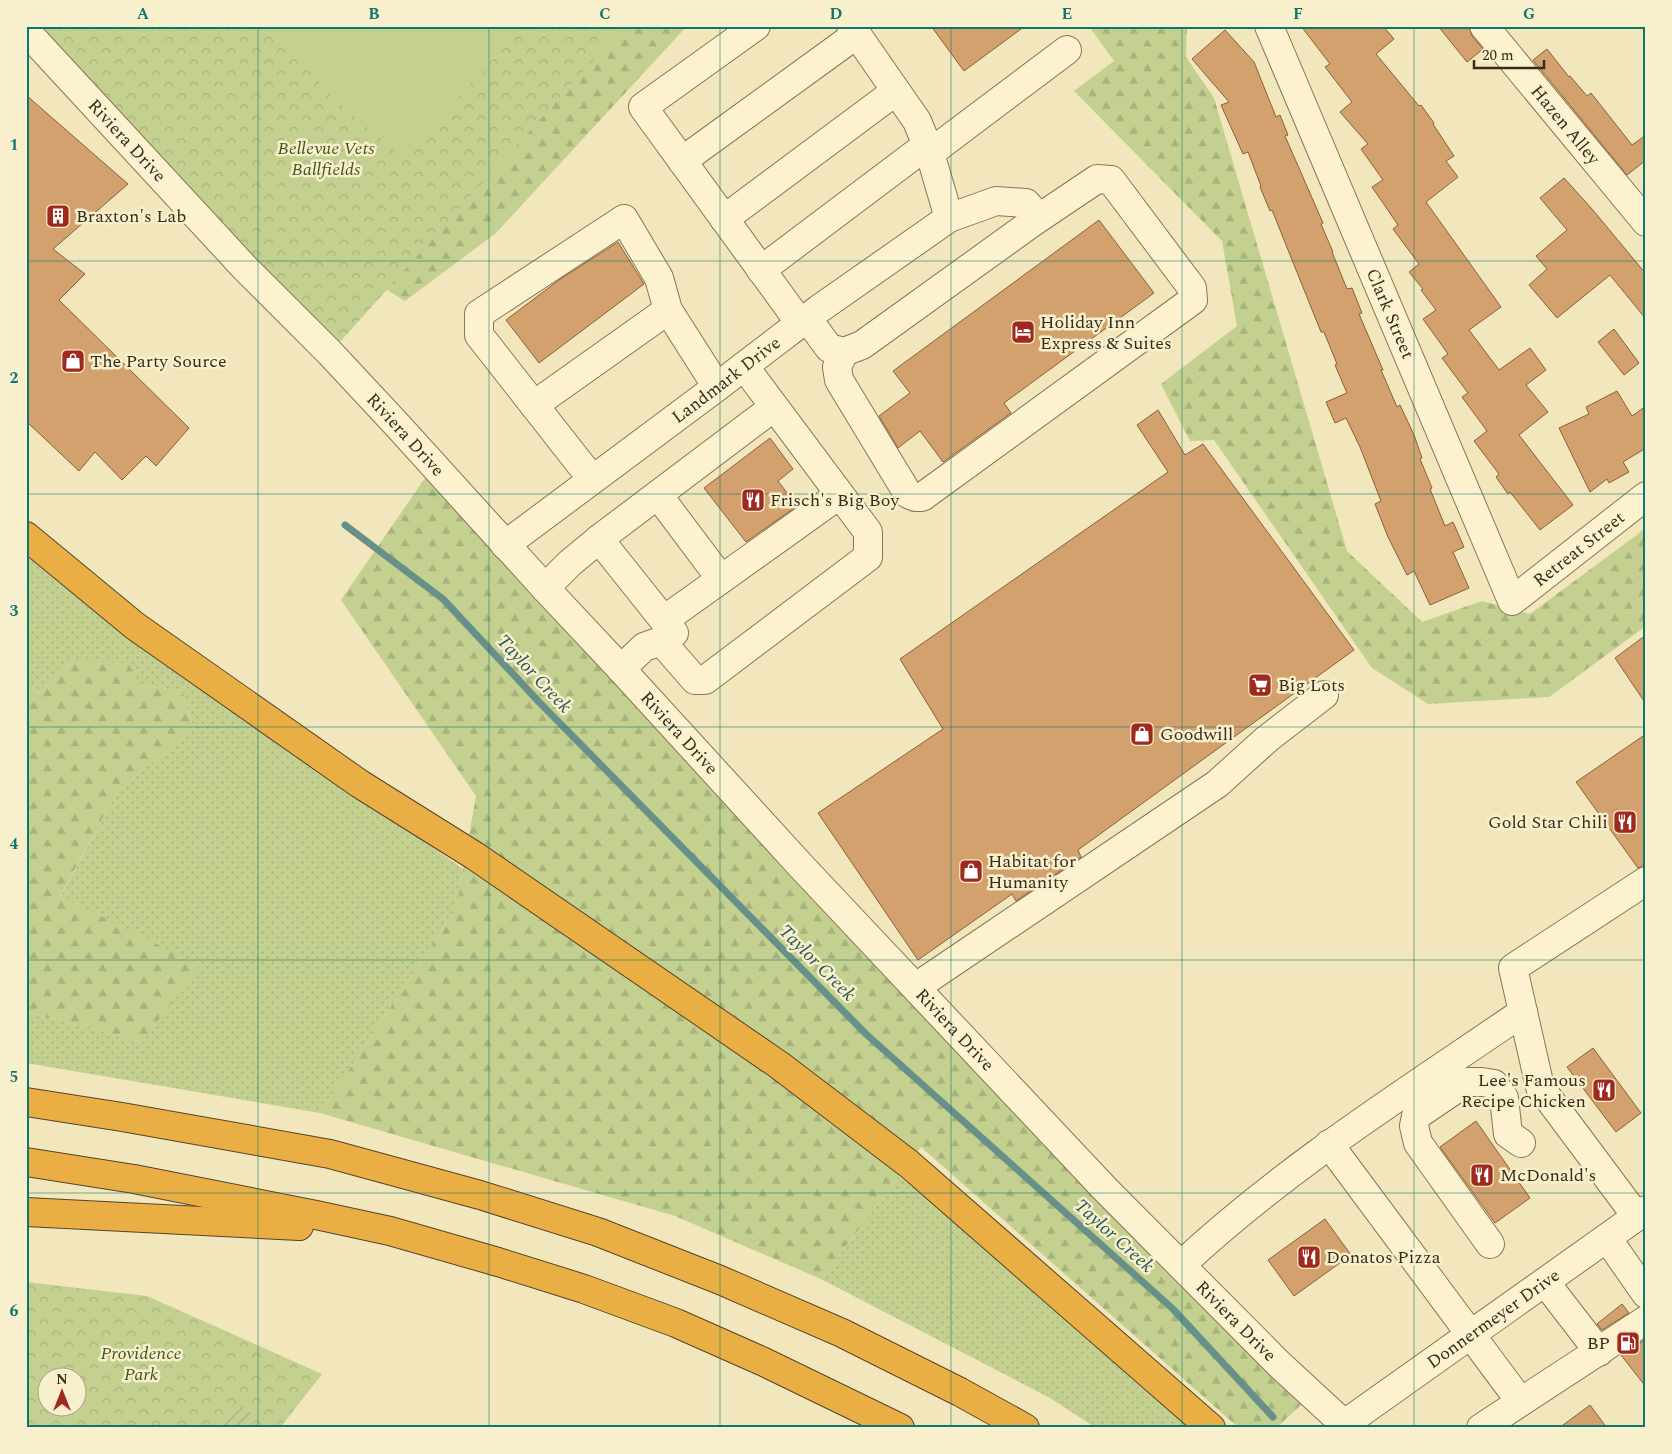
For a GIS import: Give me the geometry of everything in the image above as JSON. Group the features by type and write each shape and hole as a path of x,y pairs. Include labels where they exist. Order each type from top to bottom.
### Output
{"highway":[{"path":"26,536 135,626 196,670 360,784 475,856 558,912 779,1065 909,1164 1211,1428"},
{"path":"26,1102 330,1154 480,1195 598,1232 720,1280 842,1333 960,1392 1025,1428"},
{"path":"26,1162 134,1179 390,1231 584,1289 676,1323 772,1366 900,1428"},
{"path":"26,1212 390,1231"}],"street":[{"path":"756,26 643,107 761,270 803,321 829,348 844,352 862,345 1033,222 1097,179 1111,180 1192,288 1193,300 922,497 908,494 838,380 837,366 844,352"},
{"name":"Clark Street","path":"1269,26 1512,601"},
{"name":"Hazen Alley","path":"1484,26 1646,222"},
{"path":"682,161 854,30 917,121 929,149 949,218"},
{"name":"Riviera Drive","path":"26,31 238,260 330,353 399,427 505,545 801,866 1106,1190 1279,1364 1345,1427"},
{"path":"761,270 1067,50"},
{"path":"724,219 896,92"},
{"name":"Landmark Drive","path":"505,545 803,321 949,218 996,201 1026,203 1033,211 1033,222"},
{"path":"592,479 479,335 479,314 624,218 659,278 668,310 716,388"},
{"path":"534,405 668,310"},
{"path":"599,539 666,632 695,680 705,680 868,557 868,532 744,366"},
{"path":"545,588 599,539 774,406"},
{"path":"658,495 721,579"},
{"name":"Retreat Street","path":"1512,601 1646,496"},
{"path":"666,632 721,579 843,500"},
{"path":"621,669 644,647 843,500"},
{"path":"916,987 1217,784 1267,739 1324,695"},
{"path":"1641,1213 1540,1087 1512,968 1642,891"},
{"path":"1181,1264 1258,1197 1329,1144 1523,1012"},
{"path":"1490,1244 1418,1143 1414,1126 1416,1116 1466,1082 1494,1084 1504,1098 1508,1134 1521,1143"},
{"path":"1329,1144 1520,1401"},
{"name":"Donnermeyer Drive","path":"1345,1427 1641,1213"},
{"path":"1607,1238 1646,1294"},
{"path":"1545,1282 1599,1352"},
{"path":"1481,1428 1646,1320"}],"green space":[{"name":"Bellevue Vets Ballfields","path":"26,26 624,26 330,353"},
{"path":"274,26 523,26 403,158 330,95 274,29"},
{"path":"568,26 687,26 496,233 405,301 258,209"},
{"path":"1089,26 1187,26 1186,57 1214,98 1347,551 1422,622 1482,601 1530,614 1646,528 1646,626 1549,697 1428,704 1372,668 1214,440 1190,441 1161,384 1237,326 1222,241 1074,91 1114,61"},
{"path":"434,465 1312,1395 1276,1428 1239,1428 921,1147 821,1279 675,1216 320,1113 456,909 476,796 341,600"},
{"path":"26,556 463,869 456,909 320,1113 26,1063 26,1012 142,1042 60,897 118,790 194,729 182,691 141,685 73,661 38,694 26,683"},
{"path":"73,661 128,663 141,685 182,691 194,729 118,790 60,896 199,965 142,1042 26,1012 26,683 38,694"},
{"path":"899,1176 1017,1272 1191,1428 1096,1428 1050,1398 821,1279"},
{"name":"Providence Park","path":"26,1282 147,1296 322,1374 280,1428 26,1428"},
{"path":"236,1401 255,1416 246,1428 214,1428"}],"building":[{"path":"931,26 1025,26 964,71"},
{"path":"1301,26 1383,26 1394,39 1376,54 1419,106 1421,105 1454,156 1446,161 1458,177 1426,202 1501,307 1469,330 1499,370 1530,348 1546,370 1526,385 1548,412 1519,435 1573,505 1540,530 1510,492 1508,494 1496,477 1499,474 1474,441 1487,431 1462,397 1468,393 1442,358 1448,354 1423,319 1436,310 1421,290 1423,289 1409,272 1419,264 1393,229 1398,225 1372,187 1383,180 1361,149 1368,144 1340,112 1352,102 1325,67 1330,64"},
{"path":"1438,26 1469,26 1472,36 1483,49 1467,62"},
{"path":"1225,30 1254,62 1276,117 1280,115 1288,135 1285,136 1323,223 1321,224 1347,289 1352,288 1362,313 1359,314 1383,370 1381,370 1397,407 1400,405 1414,435 1422,458 1420,459 1432,488 1430,489 1445,526 1453,522 1464,547 1453,552 1469,588 1430,605 1414,571 1407,575 1388,537 1375,504 1381,501 1360,447 1346,418 1335,423 1326,402 1347,393 1324,332 1321,332 1272,210 1270,211 1260,187 1248,152 1243,154 1221,105 1229,102 1192,59"},
{"path":"1547,49 1587,96 1591,93 1632,145 1646,135 1646,160 1627,175 1533,60"},
{"name":"The Party Source","path":"26,95 128,184 53,249 85,274 59,300 189,428 156,466 146,456 122,480 95,452 79,471 26,421"},
{"path":"1564,178 1646,274 1646,319 1610,275 1557,318 1529,285 1547,269 1536,256 1567,230 1540,198"},
{"name":"Holiday Inn Express & Suites","path":"1099,220 1154,293 1004,403 1011,413 943,462 920,431 898,448 879,416 910,393 893,371"},
{"path":"618,242 644,284 539,363 506,320 559,280"},
{"path":"1614,329 1639,363 1624,375 1598,342"},
{"path":"1617,391 1632,416 1646,406 1646,448 1623,462 1629,472 1609,483 1607,479 1590,492 1559,428 1589,414 1586,407"},
{"path":"1158,410 1185,455 1203,444 1354,650 1078,850 1081,857 1016,901 1012,894 918,960 818,813 943,729 900,659 1168,472 1137,425"},
{"name":"Frisch's Big Boy","path":"770,438 793,469 778,481 797,506 746,542 704,488"},
{"path":"1646,635 1646,704 1615,658"},
{"name":"Gold Star Chili","path":"1646,734 1646,865 1638,868 1576,782"},
{"name":"Lee's Famous Recipe Chicken","path":"1593,1048 1641,1113 1616,1132 1567,1067"},
{"name":"McDonald's","path":"1476,1121 1530,1198 1495,1223 1440,1147"},
{"name":"Donatos Pizza","path":"1325,1219 1351,1255 1294,1296 1268,1260"},
{"path":"1622,1304 1629,1313 1602,1330 1597,1324"},
{"path":"1646,1339 1646,1387 1621,1355"},
{"path":"1590,1405 1607,1428 1559,1428"}],"waterway":[{"name":"Taylor Creek","path":"345,525 443,599 539,702 866,1034 1173,1309 1273,1417"}],"place":[{"name":"Braxton's Lab","path":"58,216"},
{"name":"Holiday Inn Express & Suites","path":"1023,332"},
{"name":"The Party Source","path":"73,361"},
{"name":"Frisch's Big Boy","path":"753,500"},
{"name":"Big Lots","path":"1260,685"},
{"name":"Goodwill","path":"1142,734"},
{"name":"Gold Star Chili","path":"1625,822"},
{"name":"Habitat for Humanity","path":"971,871"},
{"name":"Lee's Famous Recipe Chicken","path":"1604,1090"},
{"name":"McDonald's","path":"1482,1175"},
{"name":"Donatos Pizza","path":"1309,1257"},
{"name":"BP","path":"1628,1343"}]}
